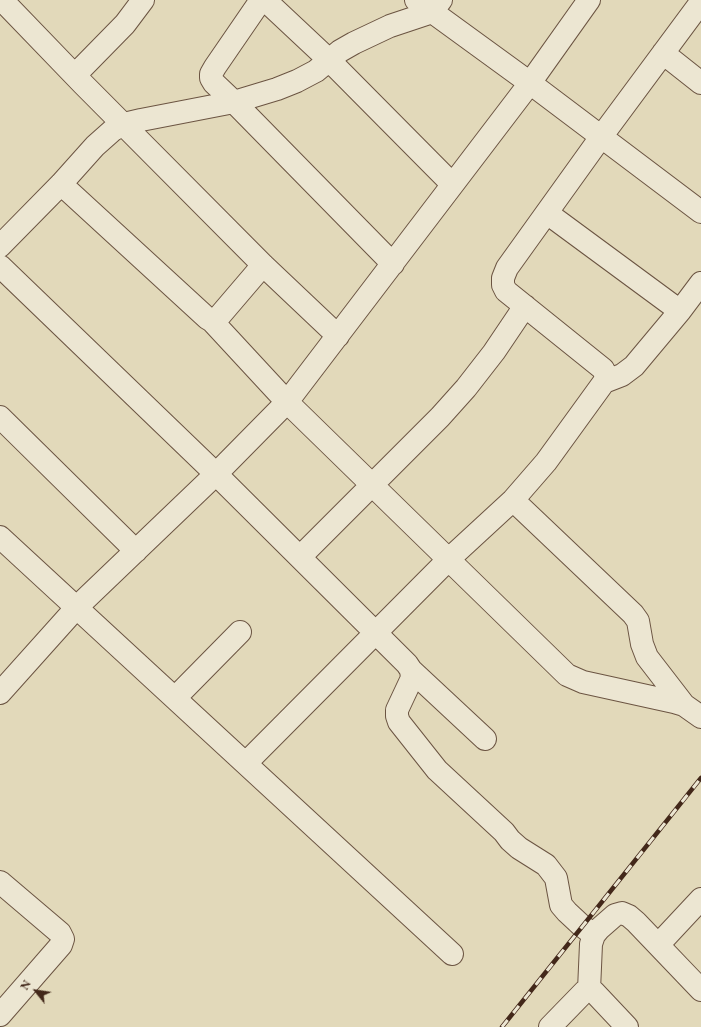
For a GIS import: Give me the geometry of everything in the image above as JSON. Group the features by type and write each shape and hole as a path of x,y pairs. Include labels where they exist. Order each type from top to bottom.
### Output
{"street":[{"path":"75,75 125,24 143,0"},
{"path":"261,0 211,74 211,78 214,83 393,264"},
{"path":"266,0 329,60 452,184"},
{"path":"0,693 77,607 216,474 287,402 530,83 589,0"},
{"path":"2,2 263,265 338,336"},
{"path":"246,763 449,559 513,500 546,462 604,382 606,375 603,369 506,291 503,285 503,278 507,268 547,212 701,2"},
{"path":"0,246 61,184 95,146 113,130 124,124 234,102 277,89 316,71 340,51 430,4 530,83 701,212"},
{"path":"663,53 701,82"},
{"path":"61,184 212,321 287,402 567,675 583,682 692,711"},
{"path":"547,212 680,311"},
{"path":"212,321 216,320 263,265"},
{"path":"0,266 216,474 376,632 411,670 485,739"},
{"path":"604,382 622,375 634,366 680,311 701,283"},
{"path":"300,557 440,417 466,388 494,352 525,306"},
{"path":"0,417 136,551"},
{"path":"513,500 633,614 638,621 642,644 647,657 692,711"},
{"path":"0,537 452,954"},
{"path":"175,698 240,632"},
{"path":"411,670 412,678 397,710 398,722 437,770 504,832 519,848 546,865 556,878 562,905 567,912 594,935"},
{"path":"0,882 60,933 62,939 61,945 0,1015"},
{"path":"658,945 701,900"},
{"path":"589,990 591,944 594,935 615,915 622,913 629,916 700,988"},
{"path":"550,1027 585,991 589,990 594,992 627,1027"}],"railway":[{"path":"502,1027 701,778"}]}
